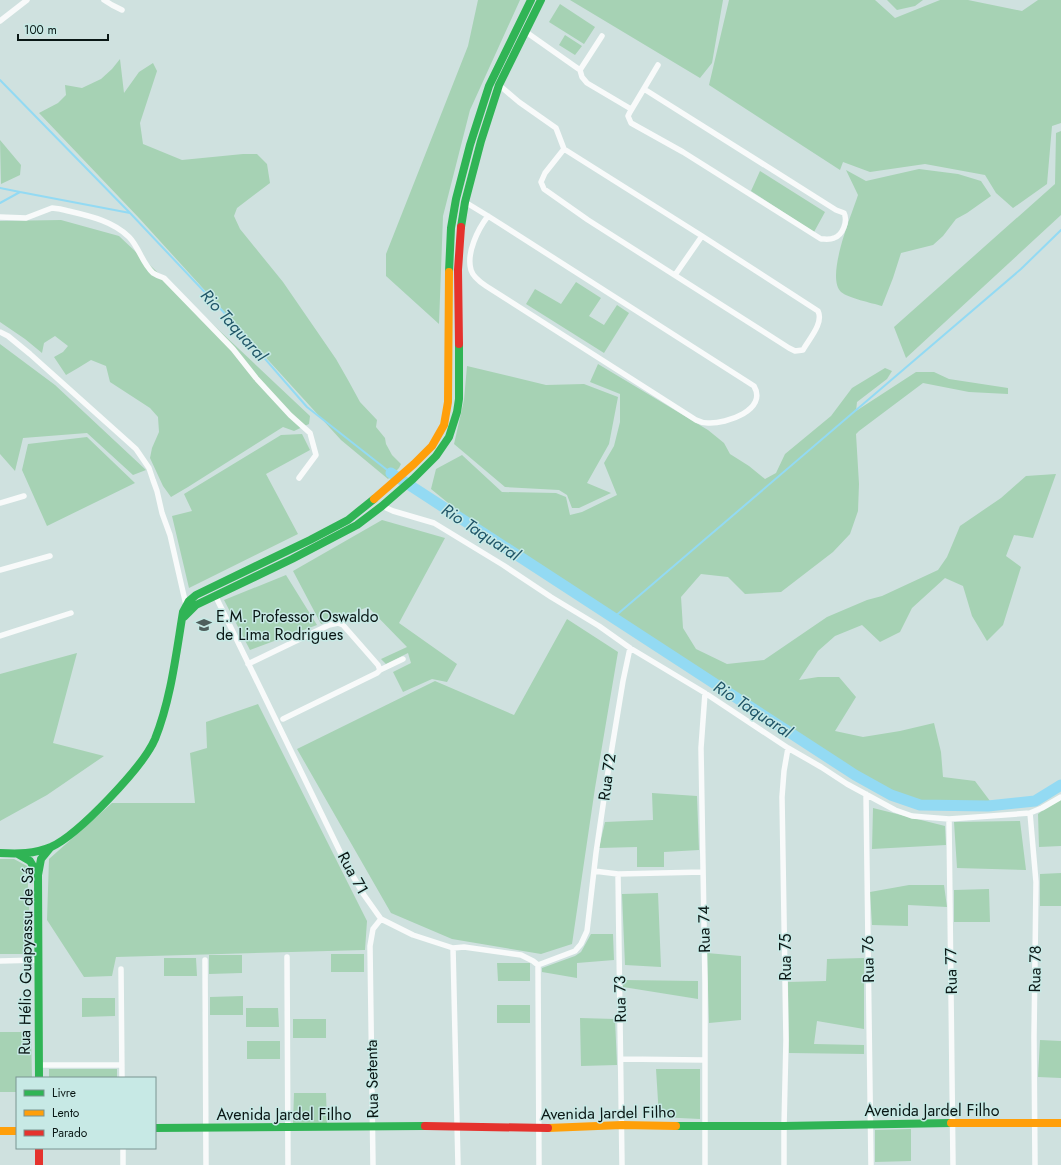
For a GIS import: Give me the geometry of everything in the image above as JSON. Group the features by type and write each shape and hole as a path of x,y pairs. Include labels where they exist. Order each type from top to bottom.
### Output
{"main road":[{"path":"0,853 31,853 51,847 62,841 78,828 129,778 144,758 157,733 166,707 183,612 190,599 336,527 361,510 423,456 432,446 446,418 449,392 449,256 451,228 456,199 468,152 489,86 531,0"},
{"path":"181,622 193,607 357,525 413,479 443,447 451,432 459,399 458,270 461,224 465,202 481,141 499,84 526,32 540,0"},
{"name":"Rua Hélio Guapyassu de Sá","path":"39,1077 38,875 41,859 51,847"},
{"path":"17,854 30,861 38,875"},
{"name":"Avenida Jardel Filho","path":"156,1128 539,1128 622,1124 629,1126 784,1126 1061,1123"},
{"path":"0,1130 16,1131"},
{"path":"39,1149 39,1165"}],"street":[{"path":"0,21 27,0"},
{"path":"104,0 112,6 122,10"},
{"path":"526,32 580,70 582,77 587,83 631,109"},
{"path":"580,70 602,36"},
{"path":"644,89 836,210 844,213 846,221 838,237 833,239 821,239 683,152 631,123 628,116 631,109 658,65"},
{"path":"499,84 519,102 556,128 564,149 818,311 820,315 818,324 803,350 795,351 789,348 588,220 544,189 541,182 544,173 564,149"},
{"path":"465,202 488,216 754,386 758,392 757,399 740,417 722,422 708,423 696,420 477,280 471,270 470,263 473,244 481,225 488,216"},
{"path":"0,217 26,218 52,208 60,209 110,224 128,236 136,246 144,261 154,273 164,278 233,349 256,378 290,415 310,433 316,455 299,478"},
{"path":"675,275 702,236"},
{"path":"0,332 8,336 30,354 136,449 149,468 170,536 186,605"},
{"path":"0,503 24,496"},
{"path":"382,506 393,511 434,523 599,626 630,648 705,693 788,748 895,810 926,818 949,819 1030,813 1061,797"},
{"path":"0,570 50,556"},
{"name":"Rua 71","path":"215,595 347,866 364,895 381,919 414,935 453,948 464,947 521,955 533,961 538,966"},
{"path":"0,636 71,613"},
{"path":"248,664 329,625 338,623 343,625 378,665 380,670"},
{"name":"Rua 72","path":"538,966 574,951 584,939 587,931 614,728 630,648"},
{"path":"283,719 403,659"},
{"name":"Rua 74","path":"705,693 701,748 705,1165"},
{"name":"Rua 75","path":"784,1165 786,1040 782,797 788,748"},
{"name":"Rua 76","path":"866,794 871,1165"},
{"name":"Rua 78","path":"1030,813 1036,882 1034,1165"},
{"name":"Rua 77","path":"949,819 953,1165"},
{"path":"594,871 618,874 703,872"},
{"name":"Rua 73","path":"618,874 622,1165"},
{"name":"Rua Setenta","path":"373,1165 370,946 373,929 381,919"},
{"path":"453,948 458,1165"},
{"path":"287,957 288,1165"},
{"path":"0,961 39,960"},
{"path":"205,960 206,1165"},
{"path":"538,966 539,1165"},
{"path":"121,969 122,1077"},
{"path":"621,1059 704,1060"},
{"path":"39,1065 122,1065"},
{"path":"123,1149 123,1165"}],"green space":[{"path":"478,0 520,0 470,110 443,216 439,324 386,276 386,254 468,46"},
{"path":"570,0 723,0 712,63 700,78"},
{"path":"729,0 875,0 895,18 940,0 968,0 1022,11 1038,0 1061,0 1061,123 1052,126 1047,184 1013,208 996,193 985,175 925,164 870,172 843,162 840,170 709,85"},
{"path":"887,0 923,0 915,6 897,10"},
{"path":"560,4 595,27 584,44 549,22"},
{"path":"565,35 582,46 575,55 559,45"},
{"path":"120,59 124,93 139,72 153,63 157,71 140,123 143,144 182,160 257,154 267,164 270,183 237,208 234,216 240,229 283,282 336,359 360,402 377,420 376,427 385,438 386,444 392,455 401,464 388,479 341,440 139,218 39,113 58,103 66,95 65,85 82,88 101,79"},
{"path":"1061,131 1061,215 906,358 894,327 1055,184 1056,133"},
{"path":"0,140 21,165 20,175 1,184"},
{"path":"919,169 958,174 981,181 991,196 956,219 943,236 933,245 901,253 882,306 844,294 841,292 837,284 836,273 841,245 858,195 846,170 866,181"},
{"path":"760,171 825,212 814,232 751,191"},
{"path":"61,220 119,236 310,416 309,424 294,431 283,427 171,497 163,486 150,458 152,448 159,432 158,417 150,408 110,382 106,366 91,360 66,375 54,357 63,352 68,346 55,336 44,343 42,353 0,322 0,221"},
{"path":"576,282 601,298 589,316 604,325 617,305 629,313 604,353 526,304 535,289 561,304"},
{"path":"0,344 55,385 146,470 133,475 87,433 23,438 15,471 0,454"},
{"path":"598,364 708,430 724,443 730,454 749,466 765,479 776,473 785,454 831,416 852,388 885,368 892,371 887,379 857,402 856,411 916,372 934,372 949,379 1008,388 1008,394 969,392 923,383 856,434 859,484 858,511 850,534 833,552 781,592 745,594 728,577 701,574 681,597 683,628 696,649 727,664 764,660 827,617 867,600 882,596 938,570 947,557 960,526 1001,498 1026,476 1056,474 1033,538 1014,535 1006,556 1021,567 1003,625 987,641 972,616 963,586 945,578 912,608 900,632 880,642 862,625 835,636 818,651 799,680 818,677 839,677 856,697 835,731 863,737 900,731 934,723 941,752 943,777 975,781 990,801 965,803 920,801 890,793 596,609 542,568 484,532 431,489 436,469 462,455 502,492 556,493 566,497 570,515 582,512 617,495 604,463 614,446 620,422 620,394 590,382"},
{"path":"467,366 546,385 584,384 618,397 609,444 587,483 611,493 579,508 572,508 567,495 559,490 505,487 454,444 464,400"},
{"path":"302,434 310,450 266,474 298,534 189,588 172,516 192,511 184,494 281,435"},
{"path":"87,437 135,483 47,526 22,470 28,444"},
{"path":"382,520 445,538 399,623 457,664 447,682 432,679 403,692 393,672 411,663 408,653 386,664 381,659 407,647 368,607 321,624 293,571"},
{"path":"286,575 317,625 250,650 224,600"},
{"path":"567,619 618,652 595,788 572,944 541,954 452,939 391,913 297,749 435,681 514,715"},
{"path":"77,653 53,743 104,756 47,795 0,821 0,674"},
{"path":"258,704 367,921 365,950 116,957 112,976 84,977 47,920 49,859 112,803 195,803 190,753 207,748 206,722"},
{"path":"652,793 697,796 699,850 664,852 664,867 637,867 637,847 599,848 605,822 653,820"},
{"path":"1061,796 1061,846 1039,847 1038,814"},
{"path":"873,808 945,826 946,845 872,849"},
{"path":"1020,821 1026,870 957,868 954,822"},
{"path":"0,859 14,859 27,866 31,948 24,954 0,954"},
{"path":"1061,873 1061,906 1040,906 1040,874"},
{"path":"909,885 944,885 947,907 908,905 908,926 872,925 870,892"},
{"path":"989,889 990,922 954,922 954,890"},
{"path":"658,893 661,967 625,965 622,894"},
{"path":"591,934 613,934 614,960 577,963 577,978 542,972 542,968 575,956 581,952"},
{"path":"707,953 741,956 741,1020 709,1023"},
{"path":"331,954 364,954 364,972 331,972"},
{"path":"209,955 242,955 242,973 209,974"},
{"path":"164,958 196,958 197,976 164,976"},
{"path":"864,958 864,1029 817,1021 814,1044 864,1045 864,1054 789,1053 788,982 826,981 827,959"},
{"path":"497,963 530,963 530,981 498,981"},
{"path":"623,980 698,981 698,999 623,987"},
{"path":"243,996 243,1015 210,1015 210,997"},
{"path":"82,998 115,998 115,1016 82,1017"},
{"path":"497,1005 530,1005 530,1023 497,1023"},
{"path":"246,1008 278,1008 279,1027 246,1027"},
{"path":"580,1018 615,1019 617,1065 581,1066"},
{"path":"293,1019 326,1019 326,1038 293,1038"},
{"path":"0,1032 31,1032 32,1077 16,1077 16,1092 0,1092"},
{"path":"1040,1040 1061,1041 1061,1078 1038,1077"},
{"path":"247,1041 280,1041 280,1059 247,1059"},
{"path":"49,1069 117,1069 117,1077 49,1077"},
{"path":"656,1069 700,1069 700,1119 659,1117"},
{"path":"294,1093 326,1093 327,1123 293,1123"},
{"path":"911,1129 911,1161 875,1162 875,1130"}],"waterway":[{"name":"Rio Taquaral","path":"0,80 131,214 231,320 307,407 391,473"},
{"path":"0,188 20,192"},
{"path":"0,203 20,192 130,213"},
{"path":"613,618 1021,269 1061,230"},
{"name":"Rio Taquaral","path":"391,473 855,775 891,795 920,805 988,806 1035,801 1061,785"}],"traffic: fast":[{"path":"449,272 451,228 456,199 470,145 489,86 531,0"},
{"path":"461,227 465,202 481,141 499,85 541,0"},
{"path":"184,617 196,605 292,559 357,525 413,479 436,456 449,437 457,412 459,399 459,344"},
{"path":"0,853 38,851 51,847 63,840 93,815 109,799 137,766 155,739 161,724 169,692 183,612 189,601 196,595 348,520 374,499"},
{"path":"39,1077 38,875 41,859 50,848"},
{"path":"18,854 30,861 38,874"},
{"path":"676,1126 951,1123"},
{"path":"156,1128 425,1126"}],"traffic: slow":[{"path":"374,499 432,446 444,425 448,402 449,272"},
{"path":"951,1123 1061,1123"},
{"path":"548,1128 622,1125 676,1126"},
{"path":"0,1131 16,1131"}],"traffic: jam":[{"path":"459,344 458,270 461,227"},
{"path":"425,1126 548,1128"},
{"path":"39,1149 39,1165"}],"place":[{"name":"E.M. Professor Oswaldo de Lima Rodrigues","path":"204,625"}]}
